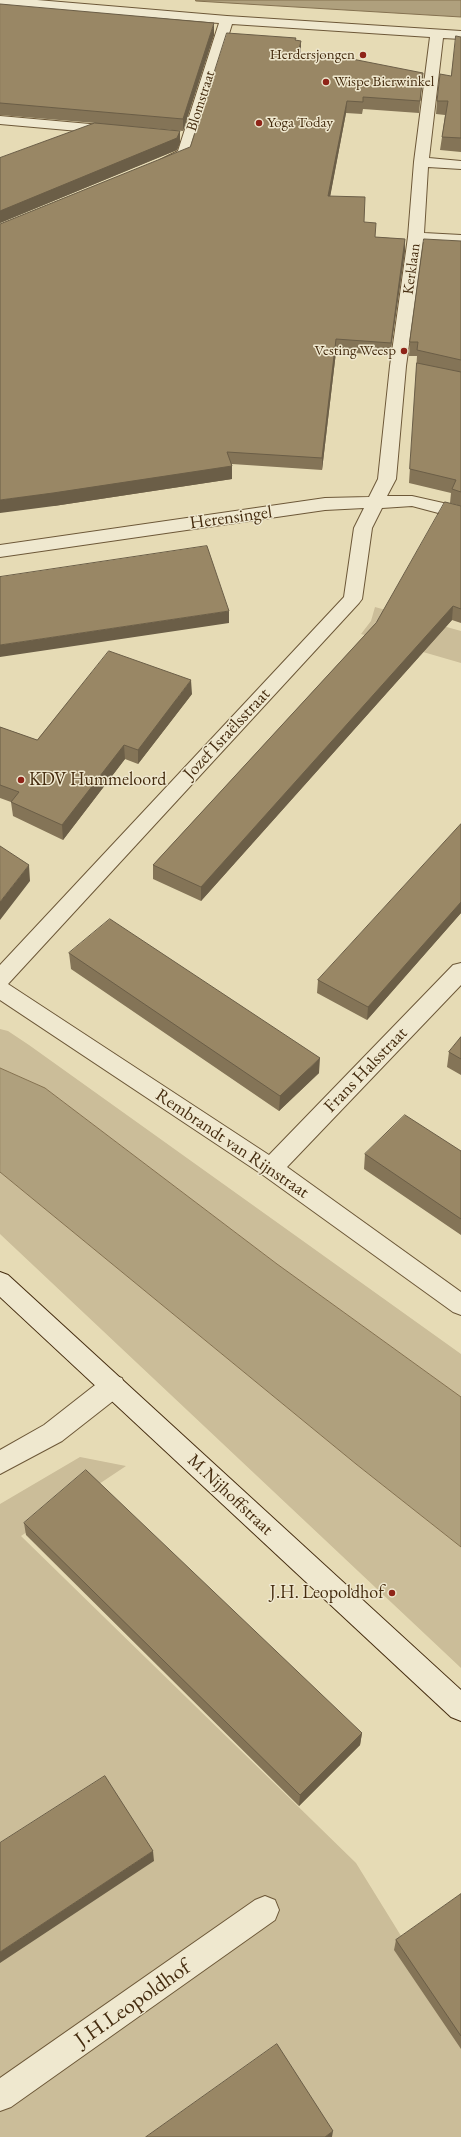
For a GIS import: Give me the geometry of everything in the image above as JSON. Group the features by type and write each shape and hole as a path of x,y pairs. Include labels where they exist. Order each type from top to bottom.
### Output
{"street":[{"path":"0,1 227,20 461,35"},
{"name":"Blomstraat","path":"174,136 190,138 227,20"},
{"name":"Kerklaan","path":"376,501 387,479 405,367 422,162 437,33"},
{"path":"0,120 127,132"},
{"path":"150,169 185,154 190,138"},
{"path":"422,162 461,165"},
{"path":"416,237 461,240"},
{"name":"Herensingel","path":"0,552 325,504 376,501 412,501 461,513"},
{"name":"Jozef Israëlsstraat","path":"0,979 353,599 363,528 376,501"},
{"name":"Frans Halsstraat","path":"271,1168 461,971"},
{"name":"Rembrandt van Rijnstraat","path":"0,989 271,1168 461,1305"},
{"name":"M.Nijhoffstraat","path":"0,1282 461,1708"},
{"path":"0,1463 53,1433 113,1386"},
{"name":"J.H.Leopoldhof","path":"0,2096 264,1910"}],"shaded area":[{"path":"461,0 461,17 196,1"},
{"path":"375,607 461,631 461,663 361,634 371,621"},
{"path":"0,1029 8,1031 29,1045 461,1354 461,1397 277,1264 45,1088 0,1068"},
{"path":"0,1068 45,1088 277,1264 461,1397 461,1547 356,1464 0,1172"},
{"path":"0,1172 356,1464 461,1547 461,1668 0,1234"},
{"path":"80,1457 126,1466 21,1536 356,1863 461,2033 461,2137 0,2137 0,1504"}],"building":[{"path":"0,4 214,23 183,119 0,103"},
{"path":"227,33 296,38 295,40 301,41 298,53 347,58 423,73 420,101 363,97 363,102 347,101 328,196 365,197 364,222 376,223 375,237 405,239 391,343 336,339 322,458 227,452 232,466 0,500 0,224 190,147"},
{"path":"456,36 461,37 461,138 442,137 448,101 437,101 440,74 451,76"},
{"path":"95,123 180,131 177,138 0,211 0,158"},
{"path":"424,239 461,241 461,360 417,350 418,342 410,342"},
{"path":"417,363 461,372 461,492 452,489 456,480 410,469"},
{"path":"445,502 461,506 461,609 453,606 201,887 153,865 376,623"},
{"path":"207,546 229,611 0,645 0,577"},
{"path":"109,651 191,680 138,750 124,745 62,825 11,802 19,792 0,785 0,727 37,740"},
{"path":"461,824 461,902 368,1007 318,980"},
{"path":"0,846 29,865 0,902"},
{"path":"110,919 320,1058 280,1096 69,953"},
{"path":"461,1037 461,1059 449,1052"},
{"path":"405,1115 461,1151 461,1219 365,1154"},
{"path":"86,1470 362,1733 300,1795 24,1523"},
{"path":"105,1776 153,1851 0,1952 0,1843"},
{"path":"461,1894 461,2036 396,1940"},
{"path":"277,2044 333,2131 325,2137 146,2137"}],"place":[{"name":"Herdersjongen","path":"363,55"},
{"name":"Wispe Bierwinkel","path":"326,82"},
{"name":"Yoga Today","path":"259,123"},
{"name":"Vesting Weesp","path":"404,351"},
{"name":"KDV Hummeloord","path":"21,780"},
{"name":"J.H. Leopoldhof","path":"392,1593"}]}
